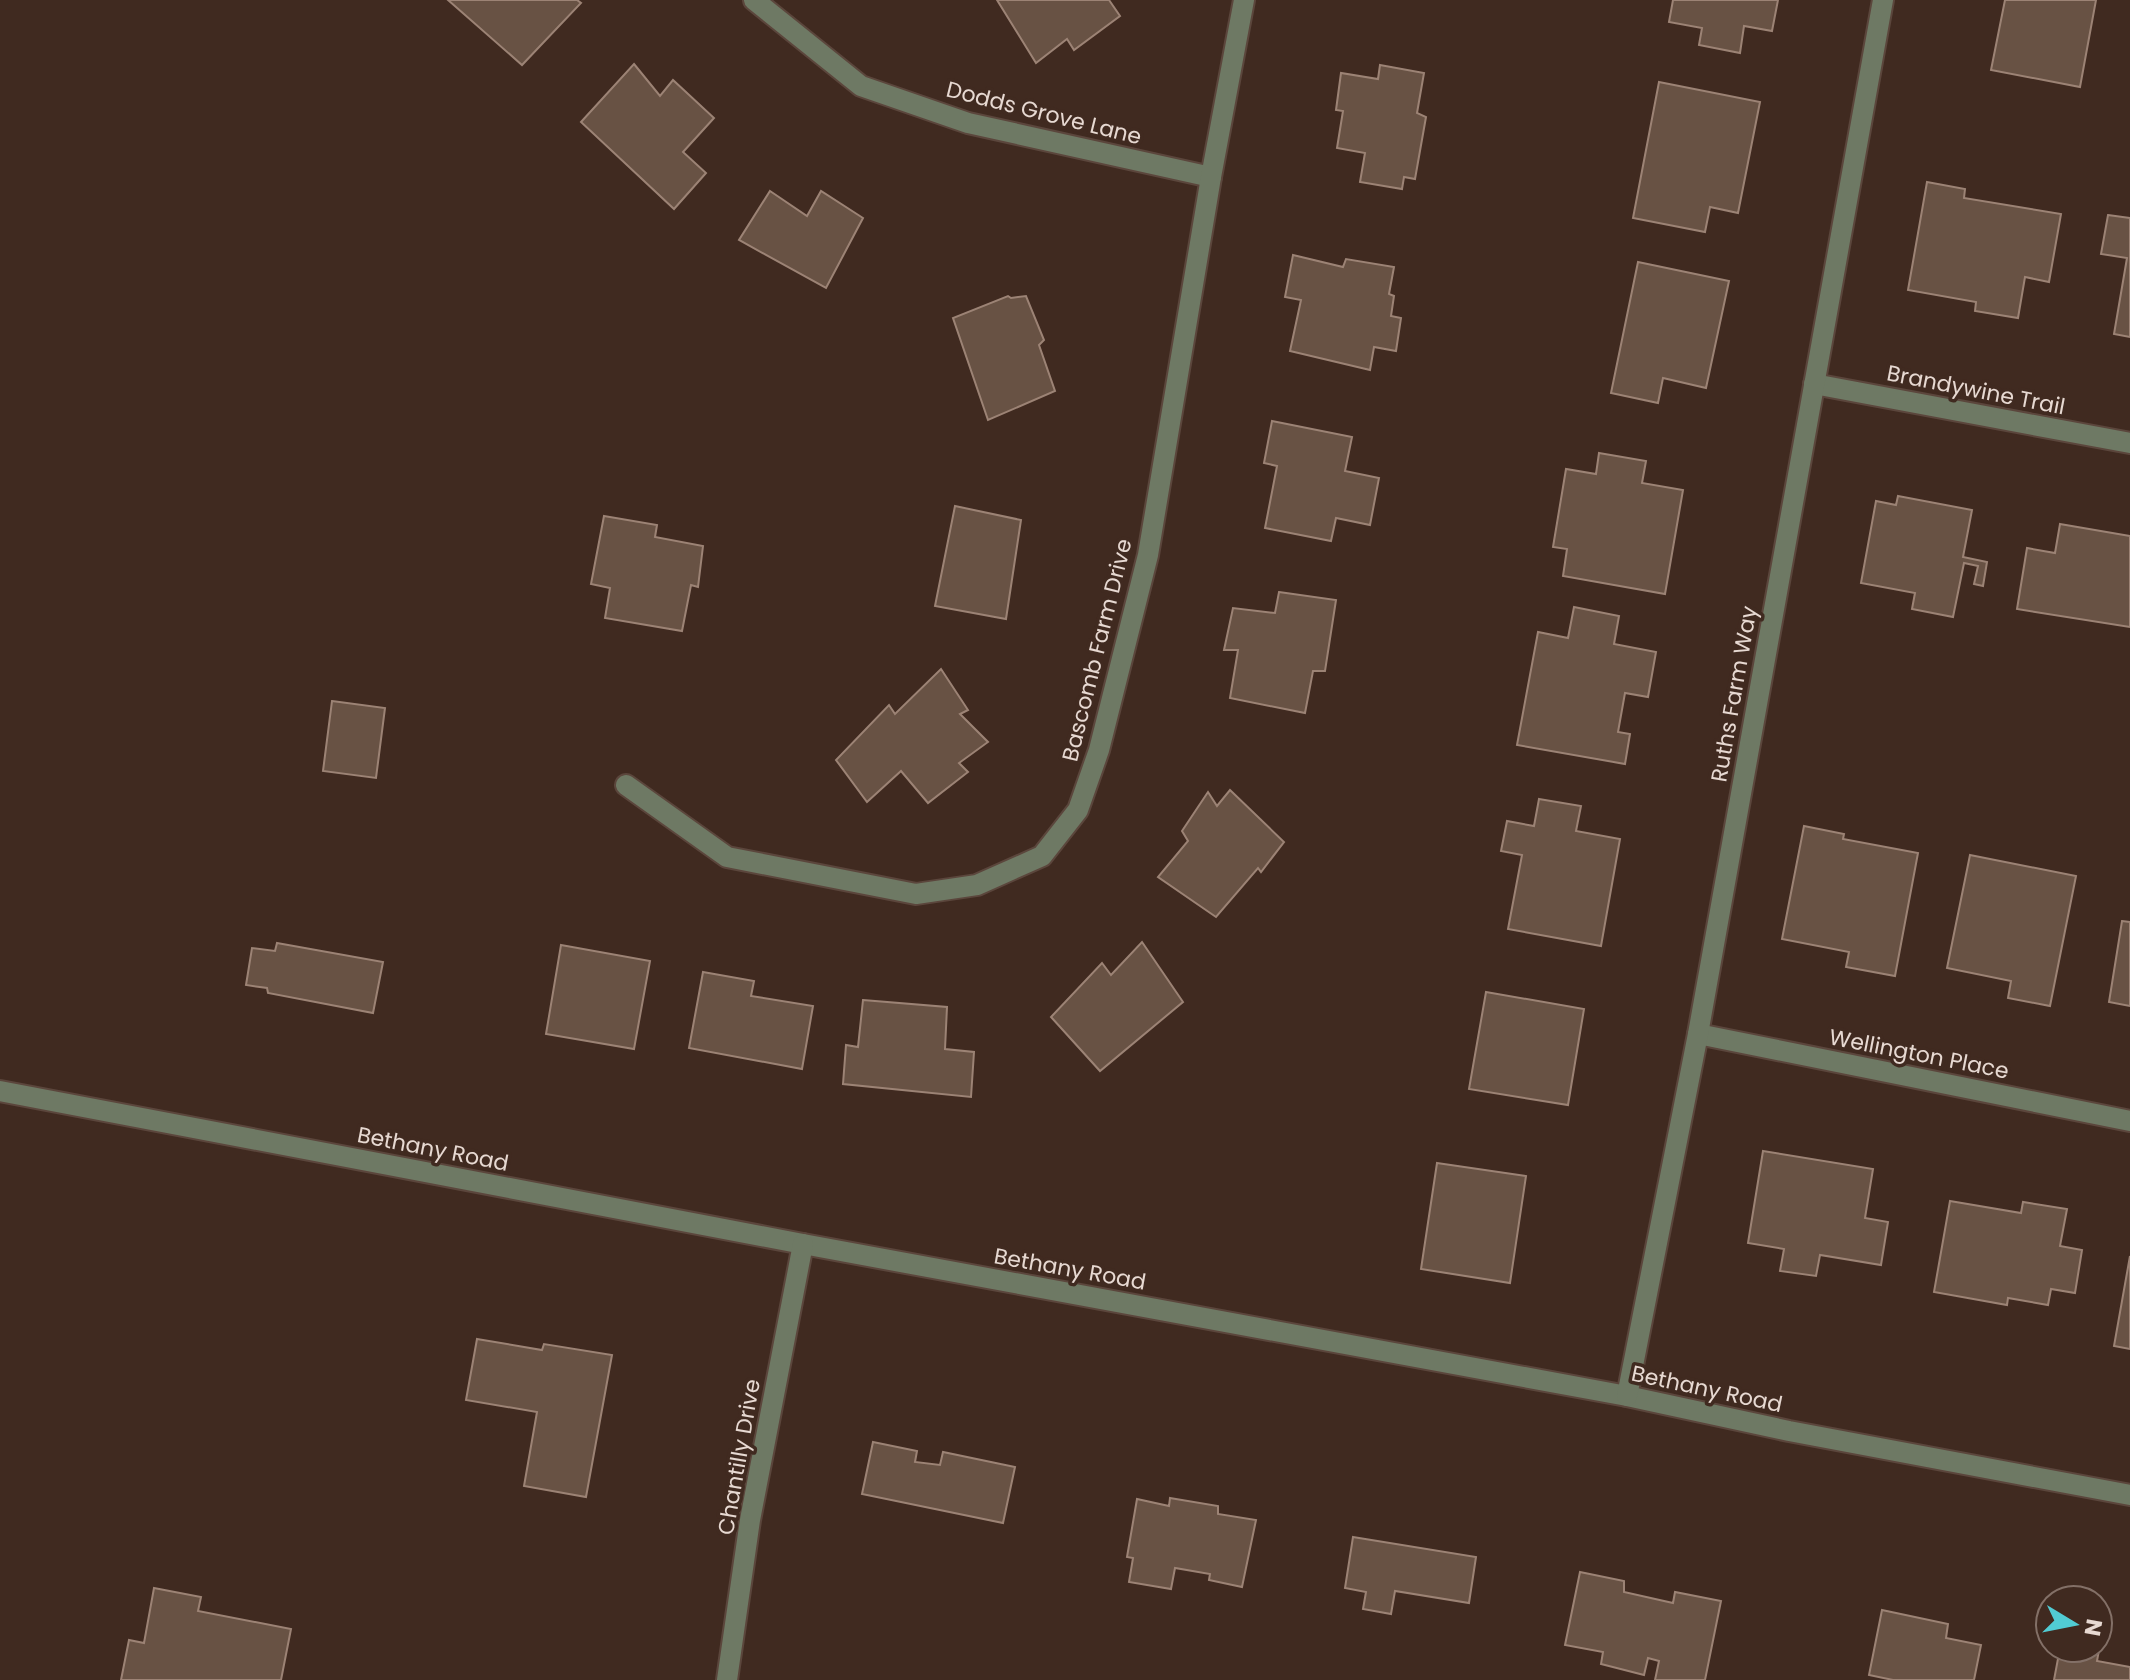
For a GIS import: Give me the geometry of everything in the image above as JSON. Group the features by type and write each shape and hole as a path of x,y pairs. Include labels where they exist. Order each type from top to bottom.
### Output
{"street":[{"name":"Dodds Grove Lane","path":"754,0 861,86 968,123 1211,177"},
{"name":"Bascomb Farm Drive","path":"626,785 727,857 916,894 977,885 1042,856 1078,810 1099,750 1144,570 1244,0"},
{"name":"Ruths Farm Way","path":"1627,1396 1698,1034 1883,0"},
{"name":"Brandywine Trail","path":"1814,384 2130,443"},
{"name":"Wellington Place","path":"1698,1034 2130,1121"},
{"name":"Bethany Road","path":"0,1091 803,1244 1627,1396 1789,1431 2130,1495"},
{"name":"Chantilly Drive","path":"727,1680 750,1520 803,1244"}],"building":[{"path":"448,0 577,0 581,3 522,65"},
{"path":"997,0 1109,0 1120,16 1074,50 1067,39 1036,63"},
{"path":"1673,0 1778,0 1772,31 1744,26 1740,53 1699,45 1702,28 1669,22"},
{"path":"2005,0 2096,0 2080,87 1991,70"},
{"path":"634,64 660,96 673,80 714,118 683,152 706,173 674,209 581,122"},
{"path":"1380,65 1424,73 1417,113 1426,117 1415,179 1404,177 1402,189 1360,182 1365,153 1337,148 1343,111 1336,110 1341,73 1378,79"},
{"path":"1659,82 1760,102 1738,213 1710,207 1705,232 1633,218"},
{"path":"1927,182 1965,189 1964,198 2061,214 2049,282 2025,277 2018,318 1975,311 1976,302 1908,290"},
{"path":"770,191 807,216 821,191 863,218 826,288 739,240"},
{"path":"2108,215 2130,218 2130,337 2114,334 2127,258 2101,254"},
{"path":"1293,255 1343,267 1346,259 1394,267 1389,294 1394,296 1391,316 1401,318 1396,351 1374,347 1370,370 1290,351 1301,300 1285,297"},
{"path":"1638,262 1729,281 1706,388 1663,378 1658,403 1611,393"},
{"path":"1008,296 1026,296 1044,340 1039,345 1055,391 988,420 953,318"},
{"path":"1272,421 1352,437 1345,471 1379,478 1370,525 1336,518 1331,541 1265,528 1277,466 1264,463"},
{"path":"1599,453 1646,461 1642,483 1683,490 1665,594 1563,576 1567,549 1553,547 1566,469 1596,474"},
{"path":"1898,496 1972,510 1963,557 1987,562 1983,586 1974,584 1978,566 1964,563 1953,617 1912,609 1915,593 1861,583 1876,501 1896,505"},
{"path":"955,506 1021,520 1006,619 935,606"},
{"path":"604,516 657,525 655,537 703,546 698,587 691,585 682,631 605,618 610,588 591,584"},
{"path":"2060,524 2130,536 2130,627 2017,609 2027,548 2055,553"},
{"path":"1279,592 1336,600 1325,671 1313,671 1305,713 1230,698 1238,650 1224,650 1233,608 1275,613"},
{"path":"1574,607 1619,616 1614,644 1656,652 1648,697 1625,693 1618,732 1630,734 1625,764 1517,745 1538,632 1568,638"},
{"path":"941,669 968,710 960,714 988,742 959,763 968,772 928,803 901,771 867,802 836,760 889,705 895,714"},
{"path":"332,701 385,708 376,778 323,771"},
{"path":"1230,790 1284,842 1261,872 1258,868 1216,917 1158,877 1188,841 1182,831 1208,792 1217,806"},
{"path":"1539,799 1581,806 1576,831 1620,839 1601,946 1508,929 1522,855 1501,851 1507,821 1534,826"},
{"path":"1804,826 1844,834 1843,839 1918,853 1895,976 1846,967 1849,952 1782,939"},
{"path":"1970,855 2076,876 2050,1006 2008,998 2011,981 1947,968"},
{"path":"2122,921 2130,922 2130,1006 2109,1002"},
{"path":"1142,942 1183,1002 1100,1071 1051,1017 1102,963 1111,975"},
{"path":"277,943 383,962 373,1013 268,993 267,988 246,985 252,948 275,951"},
{"path":"561,945 650,961 634,1049 546,1034"},
{"path":"703,972 754,981 751,996 813,1006 802,1069 689,1048"},
{"path":"1486,992 1584,1009 1568,1105 1469,1089"},
{"path":"863,1000 947,1007 945,1049 974,1052 971,1097 843,1084 846,1045 858,1047"},
{"path":"1763,1151 1873,1169 1865,1218 1888,1222 1881,1265 1820,1255 1816,1276 1780,1271 1784,1249 1748,1243"},
{"path":"1437,1163 1526,1176 1510,1283 1421,1269"},
{"path":"1950,1201 2021,1213 2023,1202 2067,1209 2060,1246 2082,1250 2075,1293 2051,1289 2048,1305 2008,1298 2007,1305 1934,1292"},
{"path":"2130,1256 2130,1349 2114,1346"},
{"path":"477,1339 542,1350 544,1344 612,1355 586,1497 524,1486 537,1412 466,1400"},
{"path":"873,1442 917,1451 915,1462 940,1465 943,1452 1015,1467 1003,1523 862,1494"},
{"path":"1170,1498 1218,1506 1218,1514 1256,1520 1242,1587 1209,1580 1210,1574 1175,1568 1171,1589 1129,1582 1133,1558 1127,1557 1137,1499 1169,1506"},
{"path":"1353,1537 1476,1557 1469,1603 1395,1591 1391,1614 1363,1609 1366,1592 1345,1588"},
{"path":"1580,1572 1624,1581 1624,1592 1673,1603 1675,1592 1721,1601 1705,1680 1655,1680 1659,1661 1648,1658 1644,1675 1601,1664 1603,1652 1565,1645"},
{"path":"154,1588 201,1597 198,1611 291,1629 281,1680 121,1680 129,1640 144,1643"},
{"path":"1882,1610 1948,1624 1946,1638 1981,1645 1974,1680 1893,1680 1869,1675"},
{"path":"2057,1664 2130,1667 2130,1680 2054,1680"}]}
